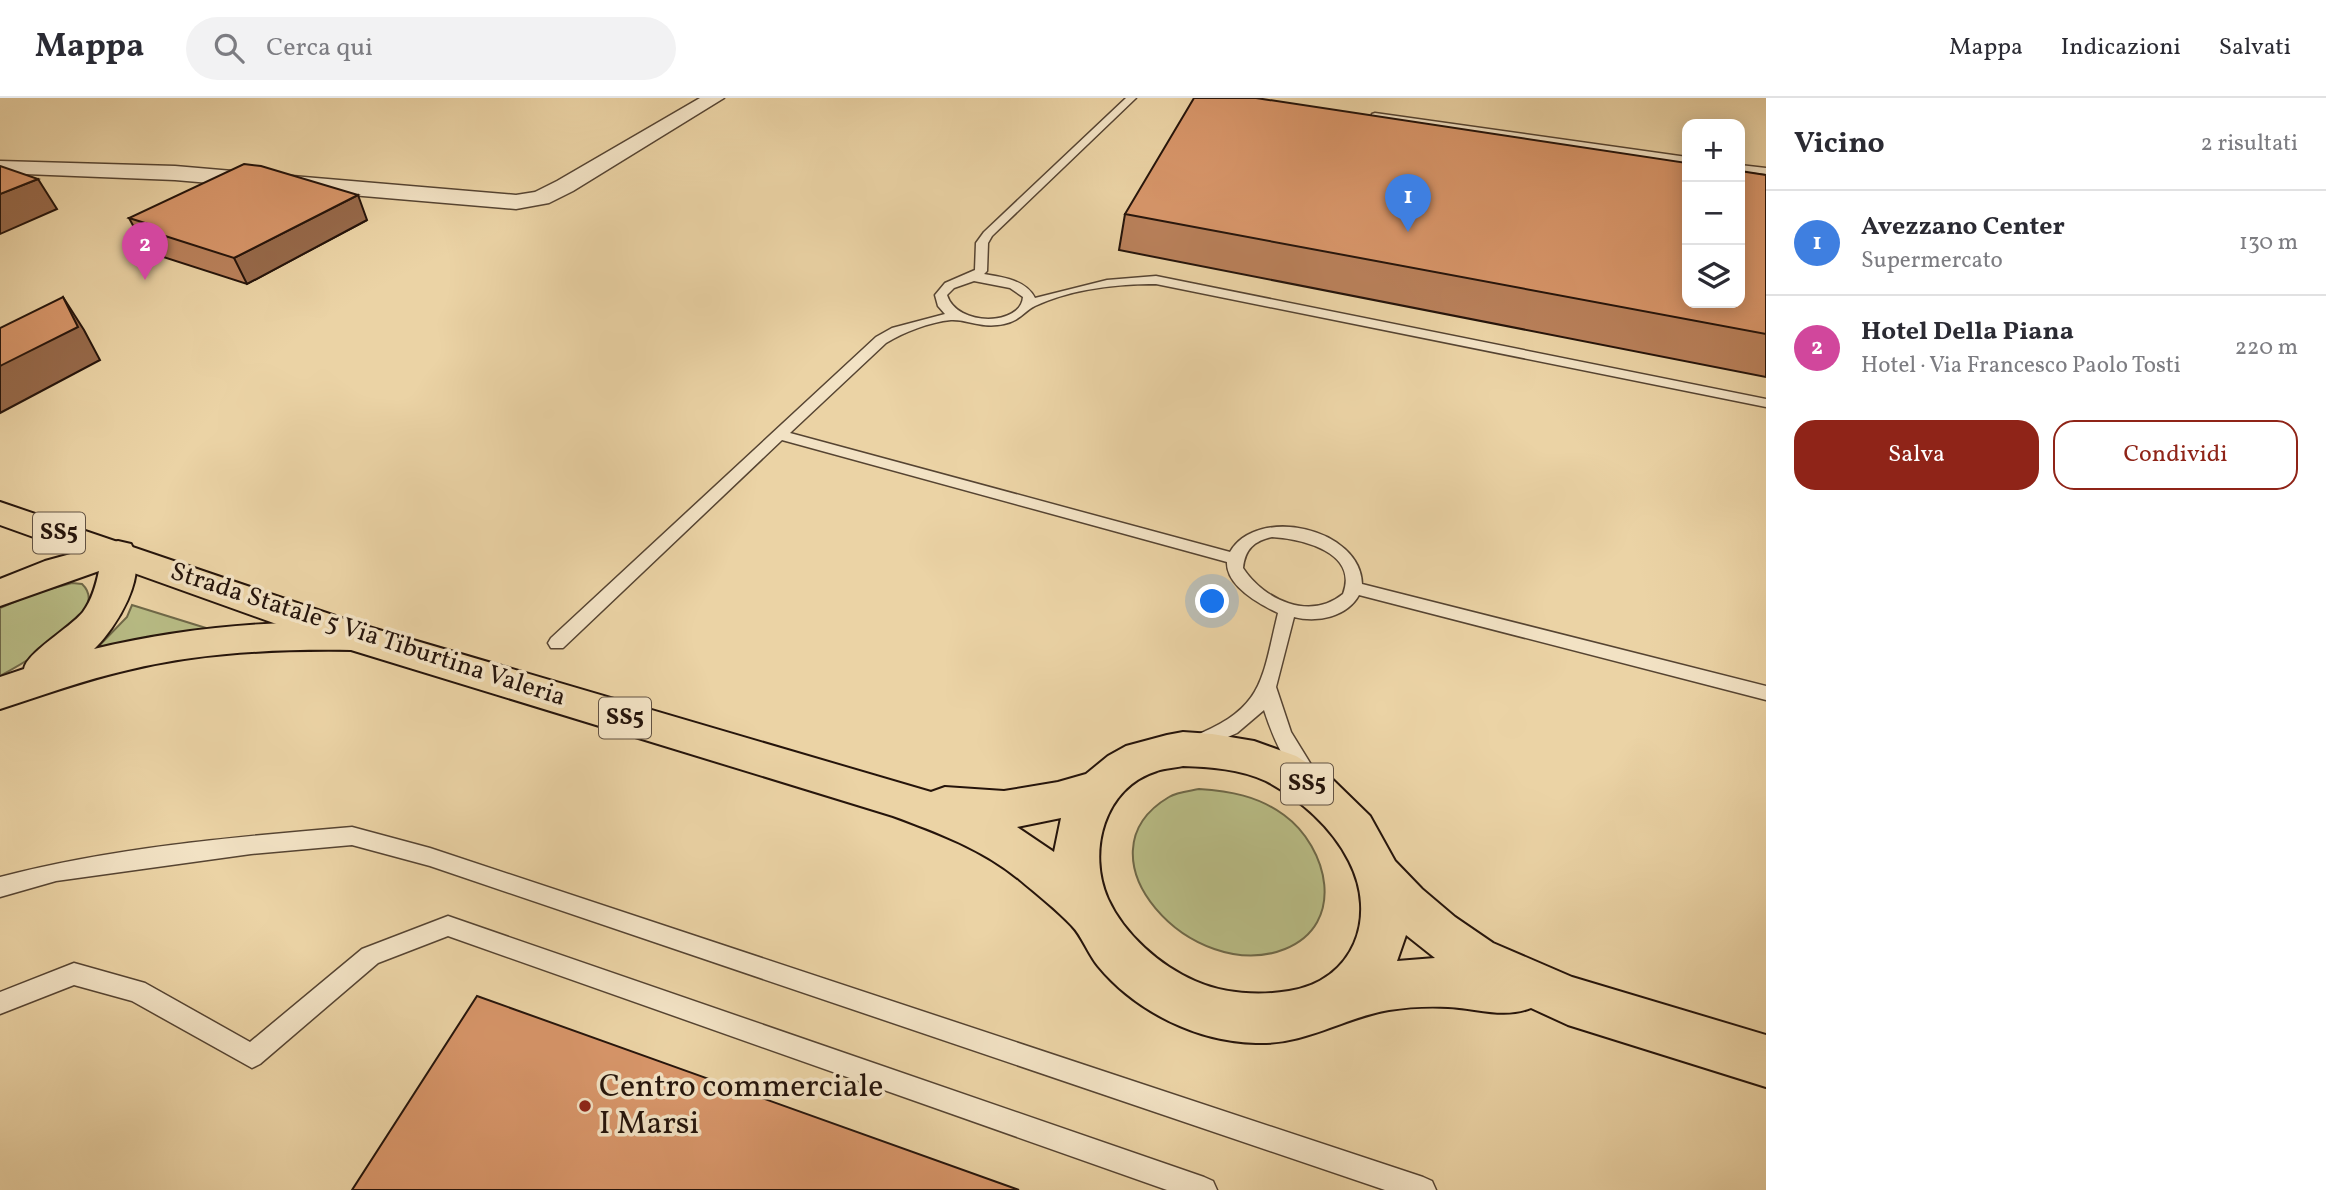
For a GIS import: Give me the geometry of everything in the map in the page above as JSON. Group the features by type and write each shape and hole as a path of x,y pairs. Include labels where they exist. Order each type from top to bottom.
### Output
{"main road":[{"name":"Strada Statale 5 Via Tiburtina Valeria","path":"0,513 352,636 898,799 1002,841 1039,868 1087,910"},
{"path":"0,593 58,570 118,553 115,589 96,624 66,652 0,692"},
{"path":"0,692 73,668 163,646 262,636 352,636"},
{"name":"SS5","path":"1568,1000 1463,982 1420,981 1376,987 1342,997 1301,1016 1251,1019 1200,1009 1152,985 1113,950 1087,910 1075,866 1079,824 1097,789 1121,769 1150,755 1182,749 1220,750 1259,759 1296,776 1329,800 1360,835 1380,876 1405,904 1438,933 1476,959 1568,1000 1766,1061"},
{"name":"Strada Statale 5 Via Tiburtina Valeria","path":"898,799 974,811 1015,810 1052,805 1097,789"},
{"name":"SS5","path":"1342,997 1367,973 1381,943 1386,910 1380,876"}],"street":[{"path":"0,167 174,173 516,202 541,198 565,186 714,98"}],"lane":[{"path":"974,277 981,271 982,243 988,234 1131,98"},
{"path":"1370,116 1682,159"},
{"path":"1745,169 1766,172"},
{"path":"1027,305 1027,297 1013,283 1000,279 974,277 952,283 941,295 942,302 955,315 967,320 998,321 1021,312 1027,305 1067,292 1128,281 1156,280 1766,403"},
{"path":"557,643 881,340 897,331 955,315"},
{"path":"779,435 1236,559"},
{"path":"1287,532 1304,535 1322,542 1343,557 1354,576 1354,588 1348,599 1337,607 1305,612 1287,609 1265,600 1248,588 1236,568 1236,559 1246,540 1258,535 1287,532"},
{"path":"1354,588 1766,693"},
{"path":"1182,749 1226,731 1249,716 1268,689 1287,609"},
{"path":"1268,689 1276,725 1290,754 1329,800"},
{"path":"0,887 57,872 251,845 352,836 430,857 1423,1190"},
{"path":"0,1003 74,974 137,991 252,1056 370,956 448,926 1204,1190"}],"green space":[{"path":"72,583 82,584 89,596 86,609 76,623 44,650 0,676 0,608 35,593"},
{"path":"132,605 206,628 95,650 127,617"},
{"path":"1199,789 1233,793 1264,803 1284,815 1299,829 1320,865 1324,885 1324,904 1317,922 1305,937 1285,949 1250,955 1214,949 1182,932 1156,909 1138,880 1133,850 1142,822 1169,797"}],"building":[{"path":"1194,98 1256,98 1682,162 1682,308 1745,308 1745,172 1766,175 1766,334 1125,214"},
{"path":"244,164 261,166 358,195 234,258 137,227 145,223 129,218"},
{"path":"0,166 38,179 0,194"},
{"path":"63,297 78,327 0,366 0,328"},
{"name":"Centro commerciale I Marsi","path":"477,996 1019,1190 352,1190"}],"place":[{"name":"Avezzano Center","path":"1408,232"},
{"name":"Hotel Della Piana","path":"145,280"},
{"name":"Centro commerciale I Marsi","path":"585,1106"}]}
